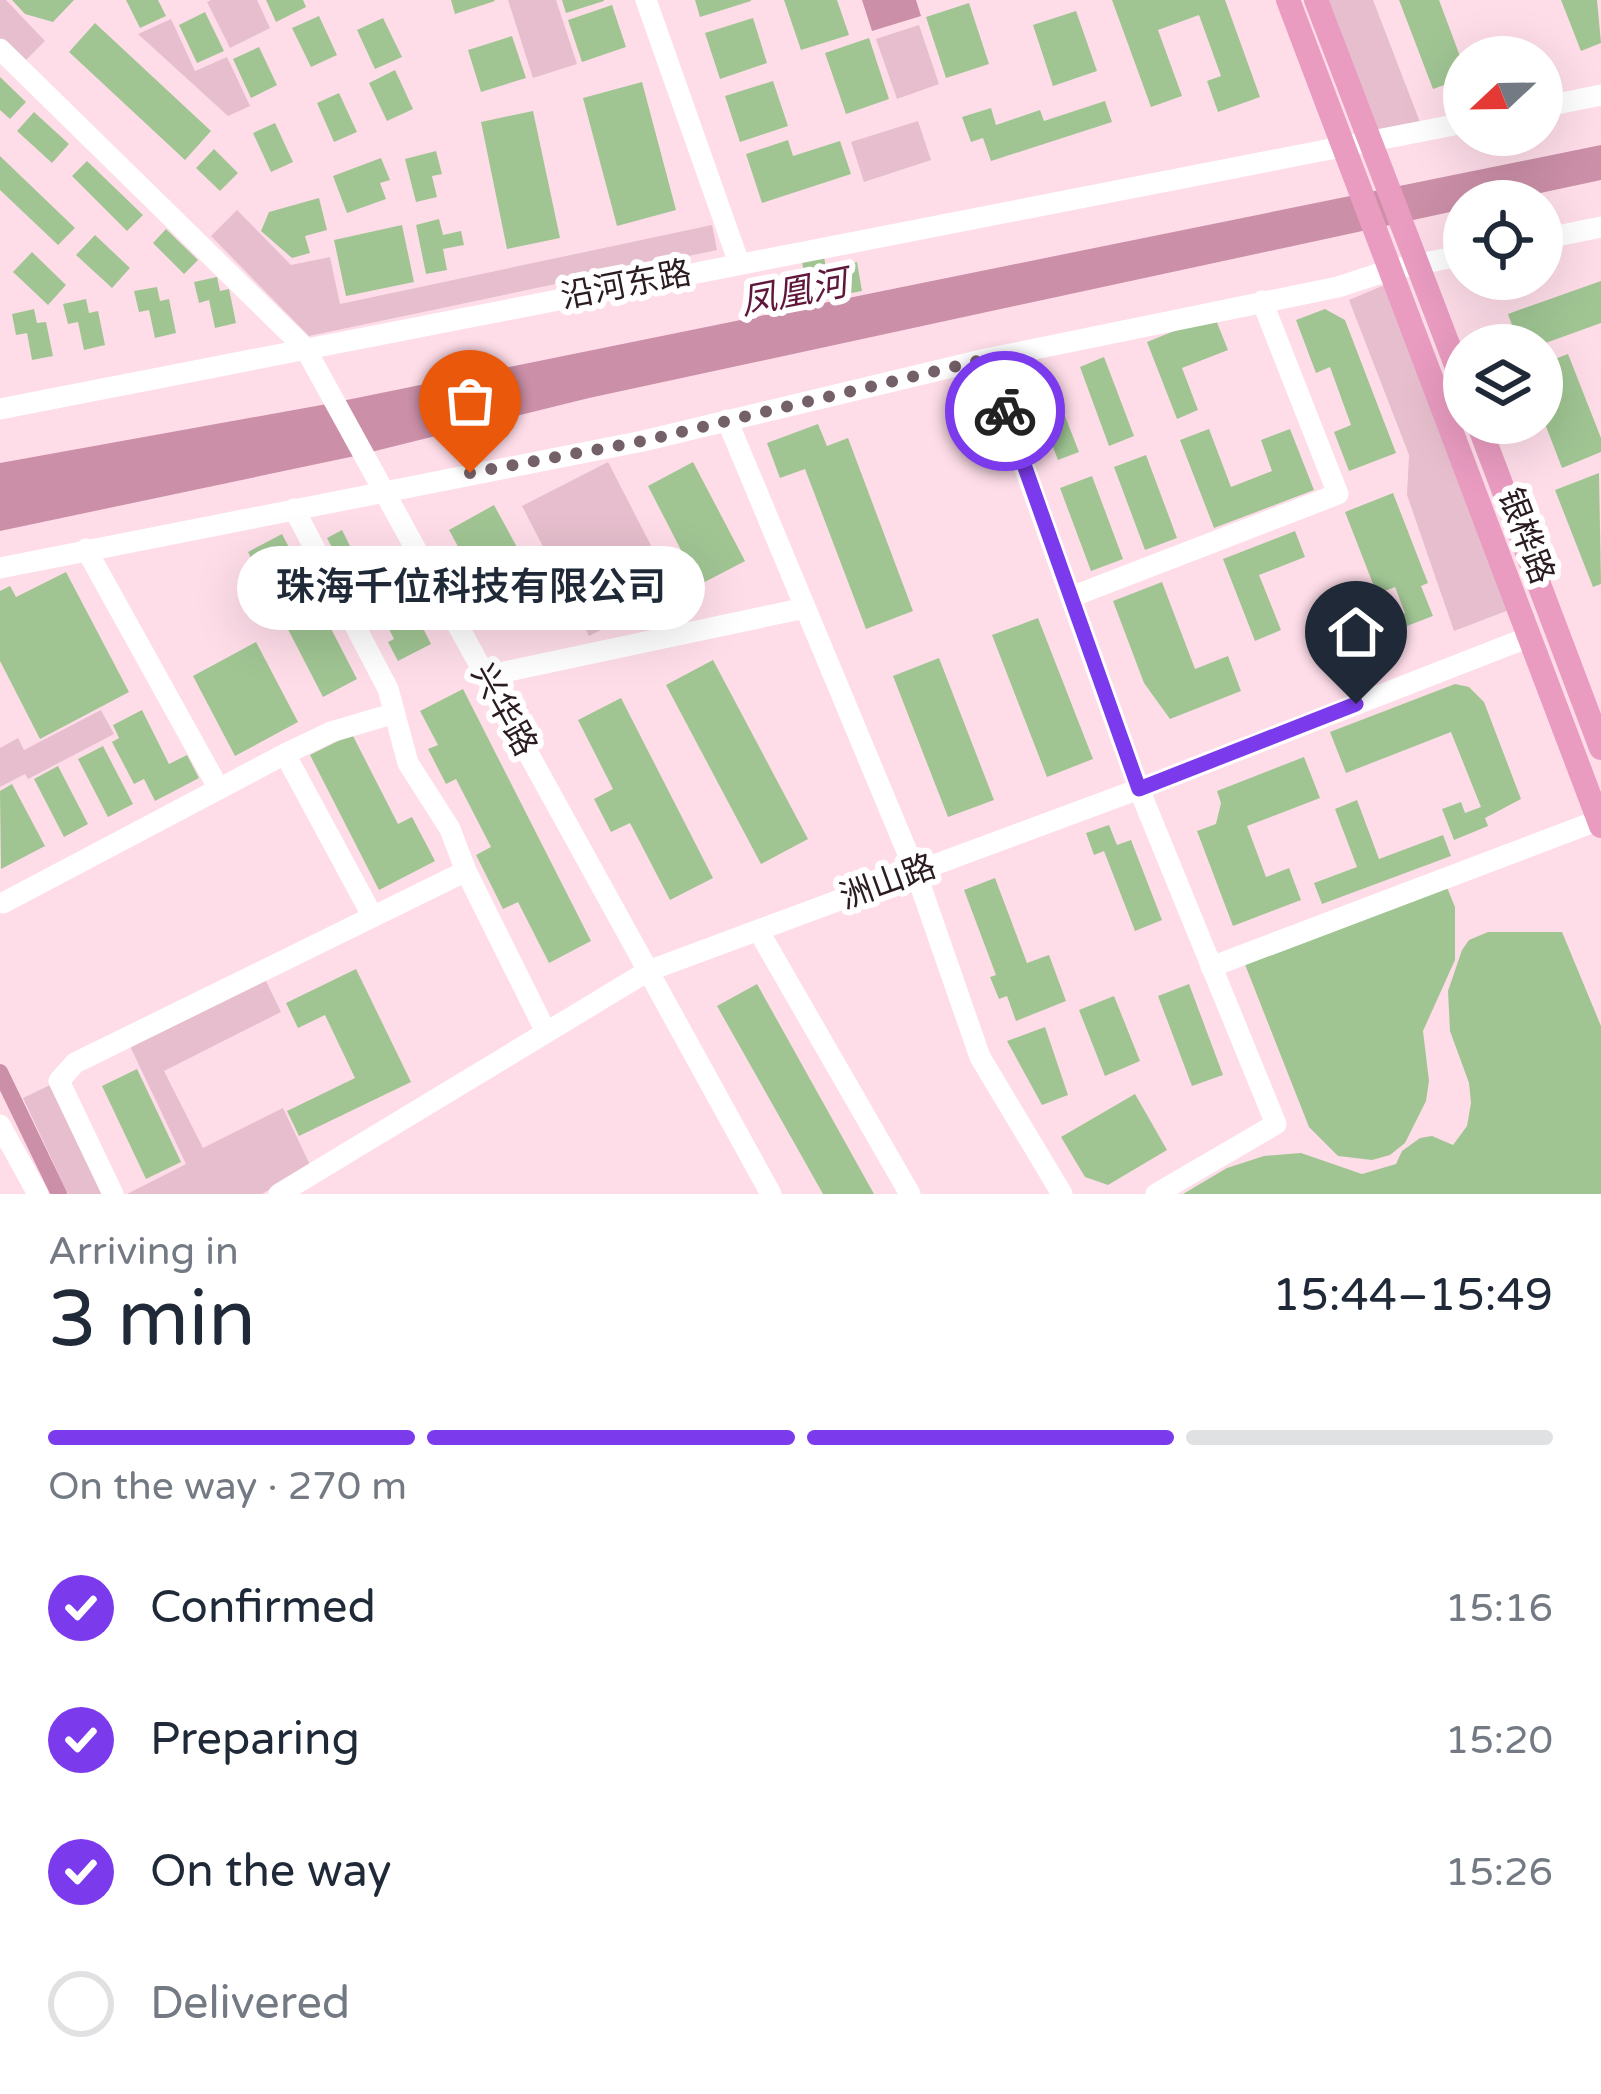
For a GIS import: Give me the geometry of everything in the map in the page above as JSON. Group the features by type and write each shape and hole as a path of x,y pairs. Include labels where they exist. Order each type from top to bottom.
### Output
{"main road":[{"name":"银桦路","path":"1288,0 1600,823"},
{"path":"1316,0 1443,331"},
{"name":"银桦路","path":"1486,444 1601,748"}],"street":[{"path":"646,0 739,262"},
{"name":"兴华路","path":"0,49 305,348 771,1194"},
{"path":"1563,103 1601,95"},
{"name":"沿河东路","path":"0,410 1443,127"},
{"path":"1563,234 1601,226"},
{"path":"0,568 643,441 986,359 1338,287 1443,260"},
{"path":"1071,597 1338,494 1262,301"},
{"path":"986,359 1139,789 1276,1124 1156,1194"},
{"path":"727,420 915,871 980,1057 1062,1194"},
{"path":"295,509 388,689 408,763 450,829 546,1033"},
{"path":"86,549 219,789"},
{"path":"485,676 805,608"},
{"name":"洲山路","path":"279,1194 648,971 1139,789 1529,637"},
{"path":"3,903 285,754 331,732 392,714"},
{"path":"285,754 373,917"},
{"path":"1211,967 1600,823"},
{"path":"113,1194 59,1081 75,1063 466,871"},
{"path":"758,930 910,1194"},
{"path":"0,1125 38,1194"}],"shaded area":[{"path":"0,0 6,0 45,41 23,63 0,39"},
{"path":"257,0 270,28 230,48 207,2"},
{"path":"508,0 556,0 577,64 533,78"},
{"path":"862,0 916,0 921,16 872,31"},
{"path":"1318,0 1373,0 1423,130 1372,140"},
{"path":"171,19 195,71 227,57 250,106 228,116 138,34"},
{"path":"919,25 939,84 897,99 876,39"},
{"path":"918,121 931,160 864,182 851,142"},
{"name":"凤凰河","path":"1601,145 1601,180 1563,188 1563,180 1443,180 1443,214 0,531 0,463 327,404"},
{"path":"237,210 291,265 330,257 340,304 712,225 717,250 309,336 211,236"},
{"path":"1387,284 1443,444 1447,444 1509,610 1454,631 1407,495 1409,455 1349,300"},
{"path":"608,462 675,592 589,636 522,506"},
{"path":"101,710 114,734 28,779 25,774 0,787 0,748 18,738 24,750"},
{"path":"264,977 281,1012 164,1071 203,1148 283,1108 310,1165 262,1194 127,1194 186,1164 129,1044"},
{"path":"52,1084 105,1194 68,1194 23,1098"}],"building":[{"path":"12,0 74,0 53,22 25,14"},
{"path":"126,0 158,0 166,16 140,28"},
{"path":"266,0 303,0 306,7 276,22"},
{"path":"451,0 494,0 495,1 455,14"},
{"path":"562,0 604,0 604,1 566,13"},
{"path":"695,0 751,0 751,1 700,17"},
{"path":"784,0 837,0 849,35 801,50"},
{"path":"1112,0 1225,0 1260,97 1218,112 1207,81 1221,76 1199,15 1158,30 1182,96 1151,107"},
{"path":"1399,0 1439,0 1452,36 1443,36 1443,85 1433,89"},
{"path":"1561,0 1597,0 1601,43 1581,51"},
{"path":"969,3 989,64 946,78 926,17"},
{"path":"612,5 626,47 582,62 568,20"},
{"path":"1076,11 1097,71 1053,86 1033,25"},
{"path":"205,12 224,51 197,63 179,25"},
{"path":"319,16 337,55 311,67 292,28"},
{"path":"383,18 402,57 375,69 357,30"},
{"path":"753,18 767,63 720,79 705,33"},
{"path":"95,23 211,131 185,160 69,52"},
{"path":"512,36 526,78 481,92 468,50"},
{"path":"869,38 889,99 846,114 825,53"},
{"path":"259,47 277,85 251,98 233,59"},
{"path":"395,70 413,109 387,121 369,83"},
{"path":"0,77 26,102 10,119 0,110"},
{"path":"773,81 788,126 740,142 725,96"},
{"path":"642,82 676,210 617,226 583,98"},
{"path":"339,93 357,132 334,142 317,103"},
{"path":"1105,101 1112,122 991,161 983,138 971,142 962,117 991,108 996,125 1040,110 1044,121"},
{"path":"533,111 560,238 507,249 481,122"},
{"path":"34,112 69,144 52,163 17,131"},
{"path":"275,123 293,162 271,172 253,133"},
{"path":"788,140 793,156 840,141 851,174 762,203 746,154"},
{"path":"214,149 238,173 220,191 196,168"},
{"path":"436,151 442,174 432,176 437,197 416,202 405,159"},
{"path":"0,156 75,228 58,245 0,190"},
{"path":"381,158 390,180 380,183 386,199 347,213 333,176"},
{"path":"87,161 143,215 127,231 72,176"},
{"path":"319,198 327,230 305,236 310,253 292,258 261,231 269,212"},
{"path":"439,219 443,235 461,231 464,245 443,249 447,270 426,274 416,225"},
{"path":"402,225 414,282 346,296 334,240"},
{"path":"166,229 198,260 184,274 153,243"},
{"path":"95,235 130,268 112,288 76,255"},
{"path":"823,251 826,268 857,262 862,291 809,301 801,256"},
{"path":"32,252 66,285 48,305 13,272"},
{"path":"217,277 220,291 229,289 236,323 215,328 209,300 199,303 194,282"},
{"path":"1601,281 1601,323 1563,337 1563,324 1512,324 1508,314 1547,300 1563,300 1563,294"},
{"path":"157,287 160,301 169,299 176,333 155,338 149,310 139,312 134,291"},
{"path":"86,299 89,313 98,311 105,345 84,350 78,322 68,324 63,304"},
{"path":"34,309 37,323 46,322 53,356 32,360 27,333 16,335 12,314"},
{"path":"1325,309 1345,320 1396,453 1349,471 1334,432 1351,425 1330,367 1316,373 1296,320"},
{"path":"1214,315 1228,350 1182,368 1198,410 1177,419 1147,342"},
{"path":"1568,354 1601,438 1601,452 1562,468 1553,444 1563,444 1563,356"},
{"path":"1104,357 1134,436 1109,446 1080,367"},
{"path":"1052,383 1079,452 1058,460 1031,391"},
{"path":"818,424 827,446 848,438 913,611 866,629 805,469 780,478 767,443"},
{"path":"1209,429 1231,487 1272,471 1261,440 1290,429 1314,490 1214,528 1180,440"},
{"path":"1146,455 1177,538 1145,550 1114,467"},
{"path":"693,462 745,561 699,585 648,486"},
{"path":"1599,473 1601,584 1593,587 1555,490"},
{"path":"1092,476 1123,559 1091,571 1060,488"},
{"path":"1393,493 1428,583 1421,586 1433,616 1360,644 1348,613 1366,606 1385,620 1405,613 1395,587 1377,594 1345,512"},
{"path":"494,505 548,604 503,629 449,530"},
{"path":"342,530 353,552 384,551 431,644 398,661 388,642 394,639 357,566 345,572 327,538"},
{"path":"1295,531 1305,557 1259,575 1281,630 1255,641 1223,559"},
{"path":"282,534 357,679 323,697 248,552"},
{"path":"66,572 129,692 40,739 0,661 0,591 10,586 16,597"},
{"path":"1162,582 1195,669 1228,656 1241,691 1170,719 1144,683 1113,601"},
{"path":"1038,618 1093,759 1047,777 992,635"},
{"path":"256,642 298,722 235,756 193,676"},
{"path":"939,658 994,800 948,817 893,676"},
{"path":"713,660 808,839 761,864 666,685"},
{"path":"1455,684 1469,687 1484,702 1521,799 1485,818 1488,826 1454,840 1442,809 1461,802 1465,813 1481,807 1451,732 1346,773 1330,732"},
{"path":"463,689 591,941 549,963 518,902 503,909 476,855 491,847 456,779 446,784 428,749 438,745 420,711"},
{"path":"621,698 713,878 670,900 630,823 611,832 594,799 613,789 578,720"},
{"path":"142,710 169,764 187,755 199,778 155,801 144,779 134,784 112,742 119,738 113,725"},
{"path":"352,734 398,824 412,817 435,861 379,890 310,755"},
{"path":"103,746 133,804 108,817 78,759"},
{"path":"1304,757 1320,798 1247,826 1266,877 1289,868 1301,900 1233,926 1197,831 1216,824 1221,803 1217,791"},
{"path":"58,766 88,824 64,837 34,779"},
{"path":"12,784 45,846 1,869 0,791"},
{"path":"1357,800 1379,859 1443,835 1451,856 1322,904 1314,883 1357,867 1335,809"},
{"path":"1109,825 1117,845 1131,840 1162,920 1135,931 1104,851 1094,855 1086,833"},
{"path":"995,878 1027,963 1049,955 1066,1001 1016,1021 1007,996 999,999 990,977 996,975 964,890"},
{"path":"1446,885 1455,907 1455,960 1423,1031 1429,1081 1426,1101 1405,1143 1390,1155 1372,1160 1338,1156 1309,1127 1244,962"},
{"path":"1488,932 1562,932 1601,1026 1601,1194 1183,1194 1227,1168 1264,1156 1301,1153 1362,1174 1396,1164 1402,1151 1420,1138 1432,1136 1453,1145 1467,1126 1471,1103 1469,1083 1450,1031 1448,991 1462,950 1469,940"},
{"path":"356,969 411,1082 299,1136 287,1111 355,1078 325,1015 298,1028 286,1003"},
{"path":"757,984 874,1194 823,1194 717,1006"},
{"path":"1189,984 1223,1075 1192,1086 1158,996"},
{"path":"1114,996 1140,1061 1105,1076 1079,1010"},
{"path":"1045,1027 1068,1095 1042,1105 1007,1041"},
{"path":"137,1069 181,1162 146,1179 102,1086"},
{"path":"1135,1094 1167,1150 1108,1185 1085,1177 1061,1137"}],"waterway":[{"path":"0,1072 59,1194"}],"way so far":[{"path":"470,473 643,441 986,359 1005,411"}],"place":[{"name":"珠海千位科技有限公司","path":"470,473"}],"route":[{"path":"1005,411 1139,789 1356,704"}]}
